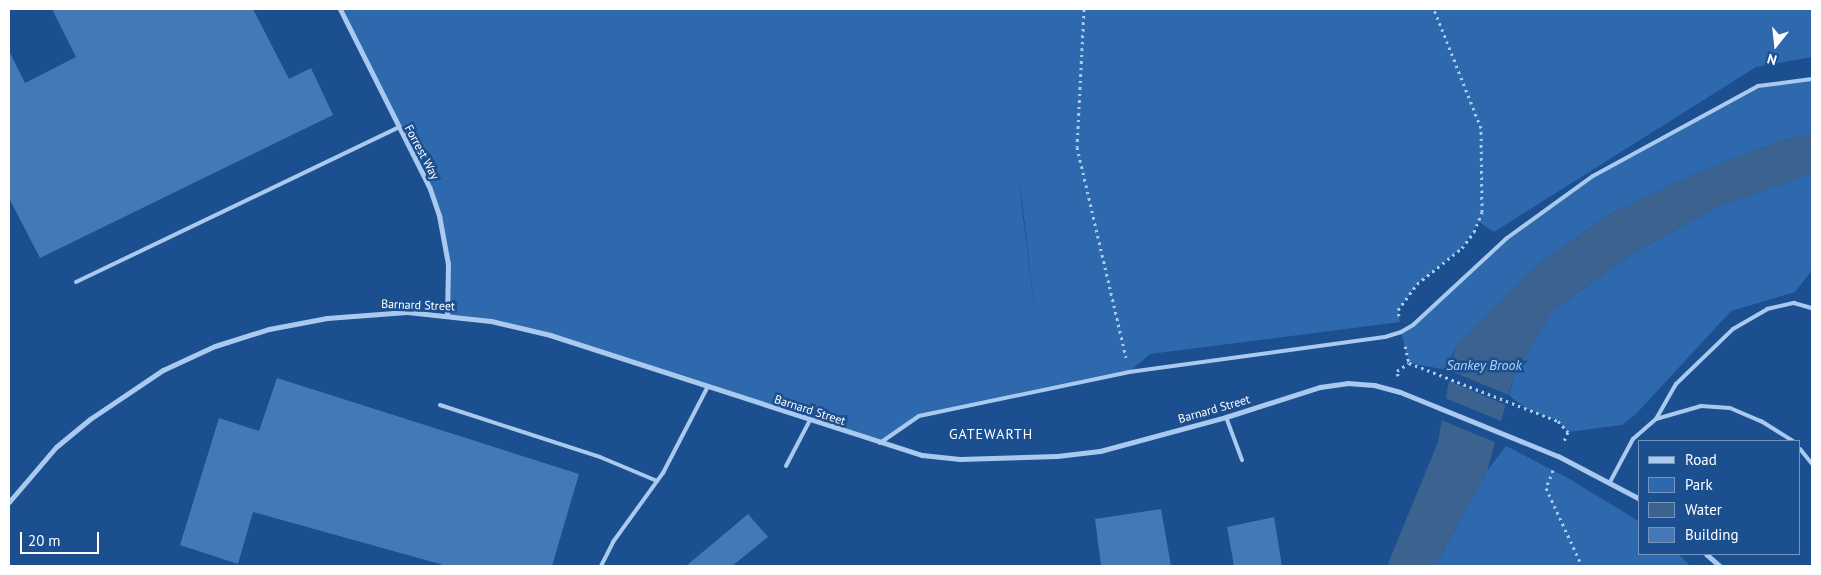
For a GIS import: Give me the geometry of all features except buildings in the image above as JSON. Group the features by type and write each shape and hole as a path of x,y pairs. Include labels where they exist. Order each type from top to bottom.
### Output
{"street":[{"name":"Forrest Way","path":"340,9 439,215 448,264 447,315"},
{"name":"Barnard Street","path":"9,502 43,460 90,419 163,370 215,346 269,329 327,318 407,312 447,315 550,335 707,388 922,456 960,458 1057,456 1100,451 1226,417 1320,387 1347,383 1400,392 1441,408 1558,456 1638,498"},
{"path":"1707,555 1720,566"}],"lane":[{"path":"880,442 919,416 1129,372 1385,337 1401,332 1414,324 1507,238 1593,176 1758,86 1812,79"},
{"path":"76,282 398,128"},
{"path":"1610,482 1633,439 1656,419 1676,384 1733,329 1766,309 1794,303 1812,308"},
{"path":"600,566 613,542 657,481 707,388"},
{"path":"440,405 600,457 657,481"},
{"path":"1656,419 1701,406 1730,408 1761,421 1791,440"},
{"path":"1226,417 1242,460"},
{"path":"786,466 810,420"},
{"path":"1801,450 1812,464"}],"path":[{"path":"1084,9 1077,147 1129,372"},
{"path":"1434,9 1481,128 1482,212 1474,232 1462,248 1417,284 1398,310 1401,332 1409,363 1446,375 1558,421 1568,432"},
{"path":"1546,488 1582,566"}],"green space":[{"path":"339,9 1812,9 1812,57 1756,67 1494,232 1479,222 1462,248 1417,284 1398,310 1400,322 1150,354 1129,372 919,416 880,443 550,335 447,315 448,264 430,189","holes":["1020,183 1034,306 1022,208"]},
{"path":"1812,79 1812,134 1780,141 1697,173 1610,214 1535,267 1455,347 1447,370 1409,363 1401,332 1413,325 1507,238 1593,176 1758,86"},
{"path":"1812,173 1812,270 1795,292 1731,311 1636,414 1622,425 1568,432 1558,421 1528,409 1509,396 1514,375 1552,311 1630,255 1719,206"},
{"path":"1506,446 1568,478 1638,521 1638,555 1680,555 1690,566 1435,566 1487,471"}],"water":[{"name":"Sankey Brook","path":"1812,134 1812,173 1719,206 1630,255 1552,311 1514,375 1487,471 1435,566 1387,566 1438,442 1455,347 1535,267 1610,214 1697,173 1780,141"}],"pier":[{"path":"1448,370 1511,396 1508,406 1447,380"},
{"path":"1445,398 1503,422 1497,443 1439,419"}],"district":[{"name":"GATEWARTH","path":"991,434"}]}
